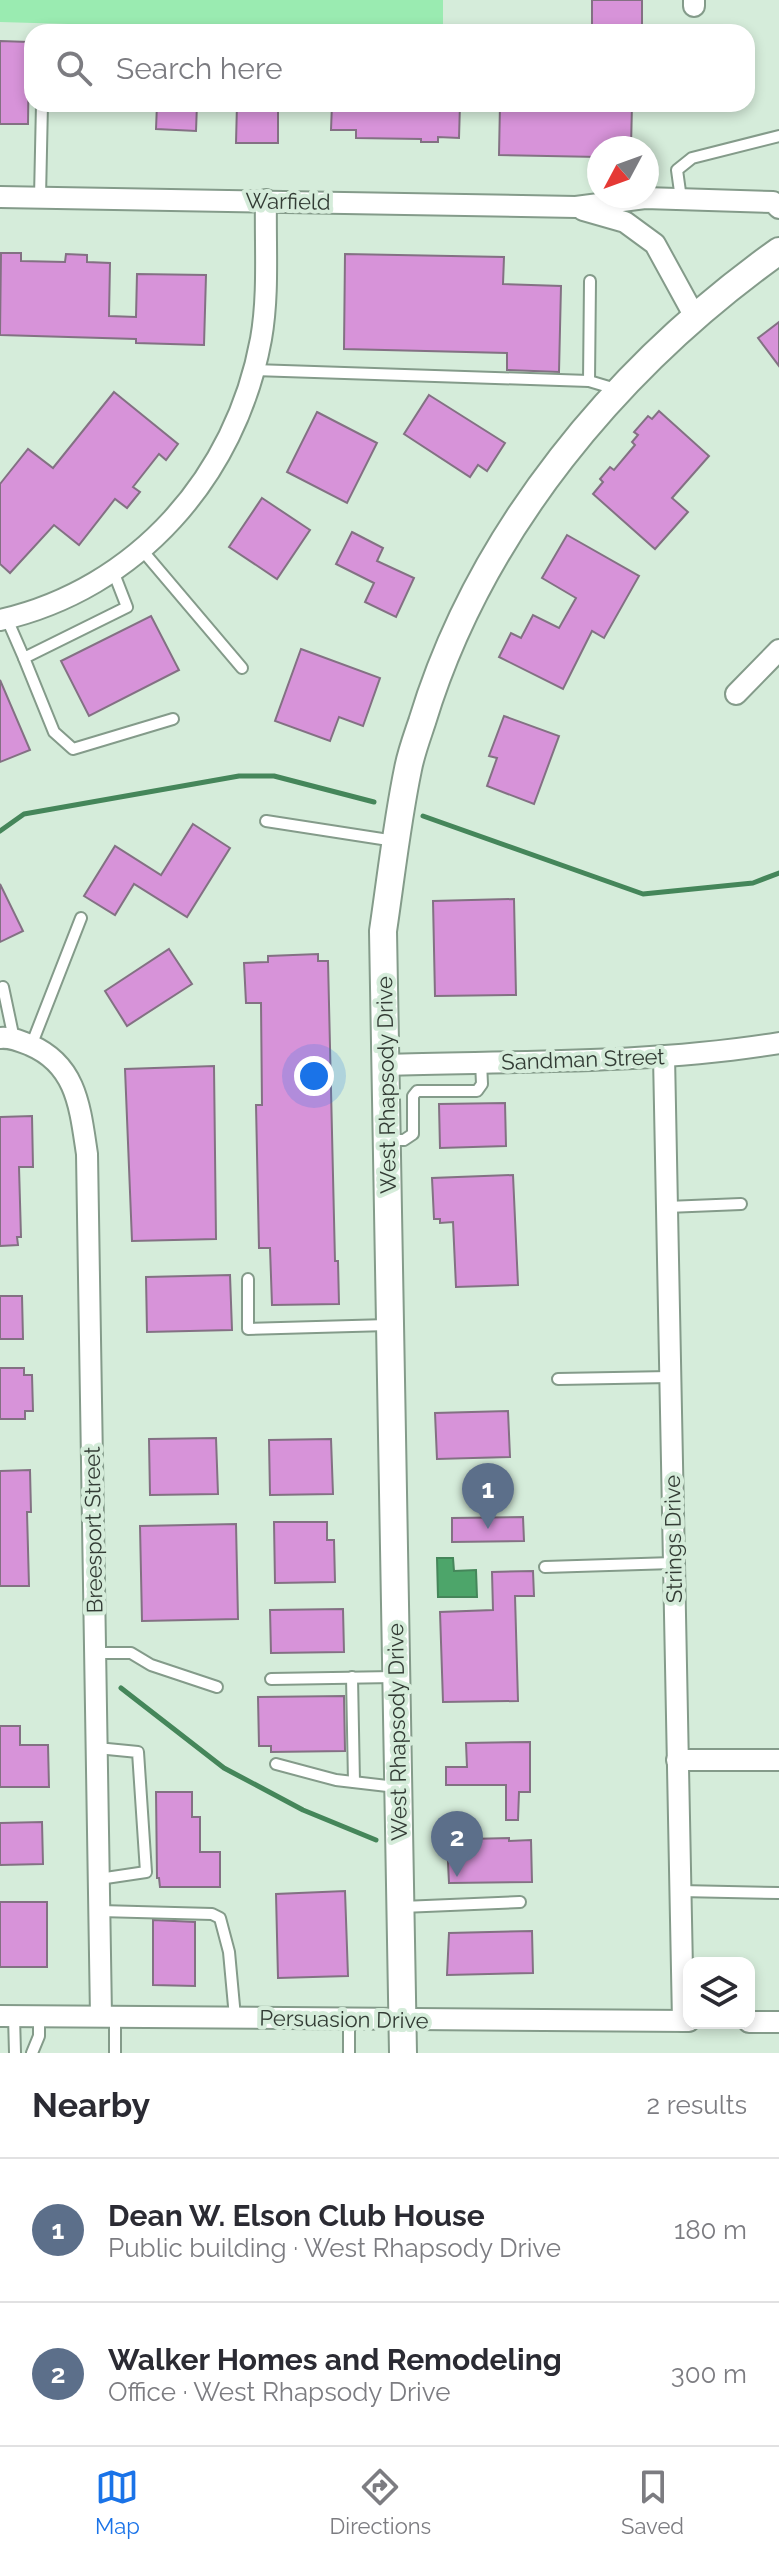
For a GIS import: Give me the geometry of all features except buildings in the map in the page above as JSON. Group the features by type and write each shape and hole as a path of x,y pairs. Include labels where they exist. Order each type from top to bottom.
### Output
{"street":[{"name":"Warfield","path":"0,197 576,207 645,198 773,202 779,208"},
{"path":"4,620 50,605 113,571 142,550 168,526 212,469 230,438 254,370 265,299 266,200"},
{"name":"Warfield","path":"576,207 625,222 655,244 695,317"},
{"name":"West Rhapsody Drive","path":"403,2053 383,931 408,767 432,687 465,610 505,537 553,468 621,391 695,317 779,251"},
{"path":"736,694 779,650"},
{"name":"Breesport Street","path":"23,1044 69,1079 80,1106 87,1154 99,1879 108,2016"},
{"name":"Sandman Street","path":"386,1065 664,1056 779,1044"},
{"name":"Strings Drive","path":"664,1056 683,1957"},
{"path":"677,1760 779,1760"},
{"name":"Persuasion Drive","path":"7,2016 683,2021"},
{"path":"755,2022 779,2022"}],"lane":[{"path":"40,197 42,112"},
{"path":"681,199 677,170 692,158 779,136"},
{"path":"589,381 590,281"},
{"path":"254,370 589,381 621,391"},
{"path":"142,550 242,668"},
{"path":"24,658 127,607 113,571"},
{"path":"4,620 24,658 54,732 73,749 173,719"},
{"path":"266,821 397,841"},
{"path":"23,1044 81,918"},
{"path":"3,987 23,1044"},
{"path":"779,1044 779,1052"},
{"path":"387,1140 404,1140 413,1134 413,1096 417,1091 477,1091 482,1084 481,1062"},
{"path":"667,1207 741,1204"},
{"path":"248,1279 248,1329 390,1325"},
{"path":"558,1379 670,1377"},
{"path":"545,1567 673,1563"},
{"path":"95,1653 131,1653 151,1665 217,1687"},
{"path":"352,1677 354,1782"},
{"path":"271,1679 396,1677"},
{"path":"97,1748 138,1752 146,1872 99,1879"},
{"path":"276,1764 336,1780 398,1787"},
{"path":"680,1891 779,1893"},
{"path":"400,1907 520,1902"},
{"path":"100,1911 212,1914 220,1918 229,1952 235,2017"},
{"path":"7,2016 15,2053"},
{"path":"32,2053 39,2036 39,2016"},
{"path":"108,2016 115,2053 124,2053"},
{"path":"349,2019 349,2053"}],"shaded area":[{"path":"0,0 443,0 443,24 0,22"},
{"path":"437,1558 453,1558 454,1571 476,1570 477,1597 438,1597"}],"waterway":[{"path":"0,831 24,814 239,776 274,776 374,802"},
{"path":"423,816 643,894 753,883 779,873"},
{"path":"121,1688 224,1768 303,1810 376,1840"}],"place":[{"name":"Dean W. Elson Club House","path":"488,1529"},
{"name":"Walker Homes and Remodeling","path":"457,1877"}]}
